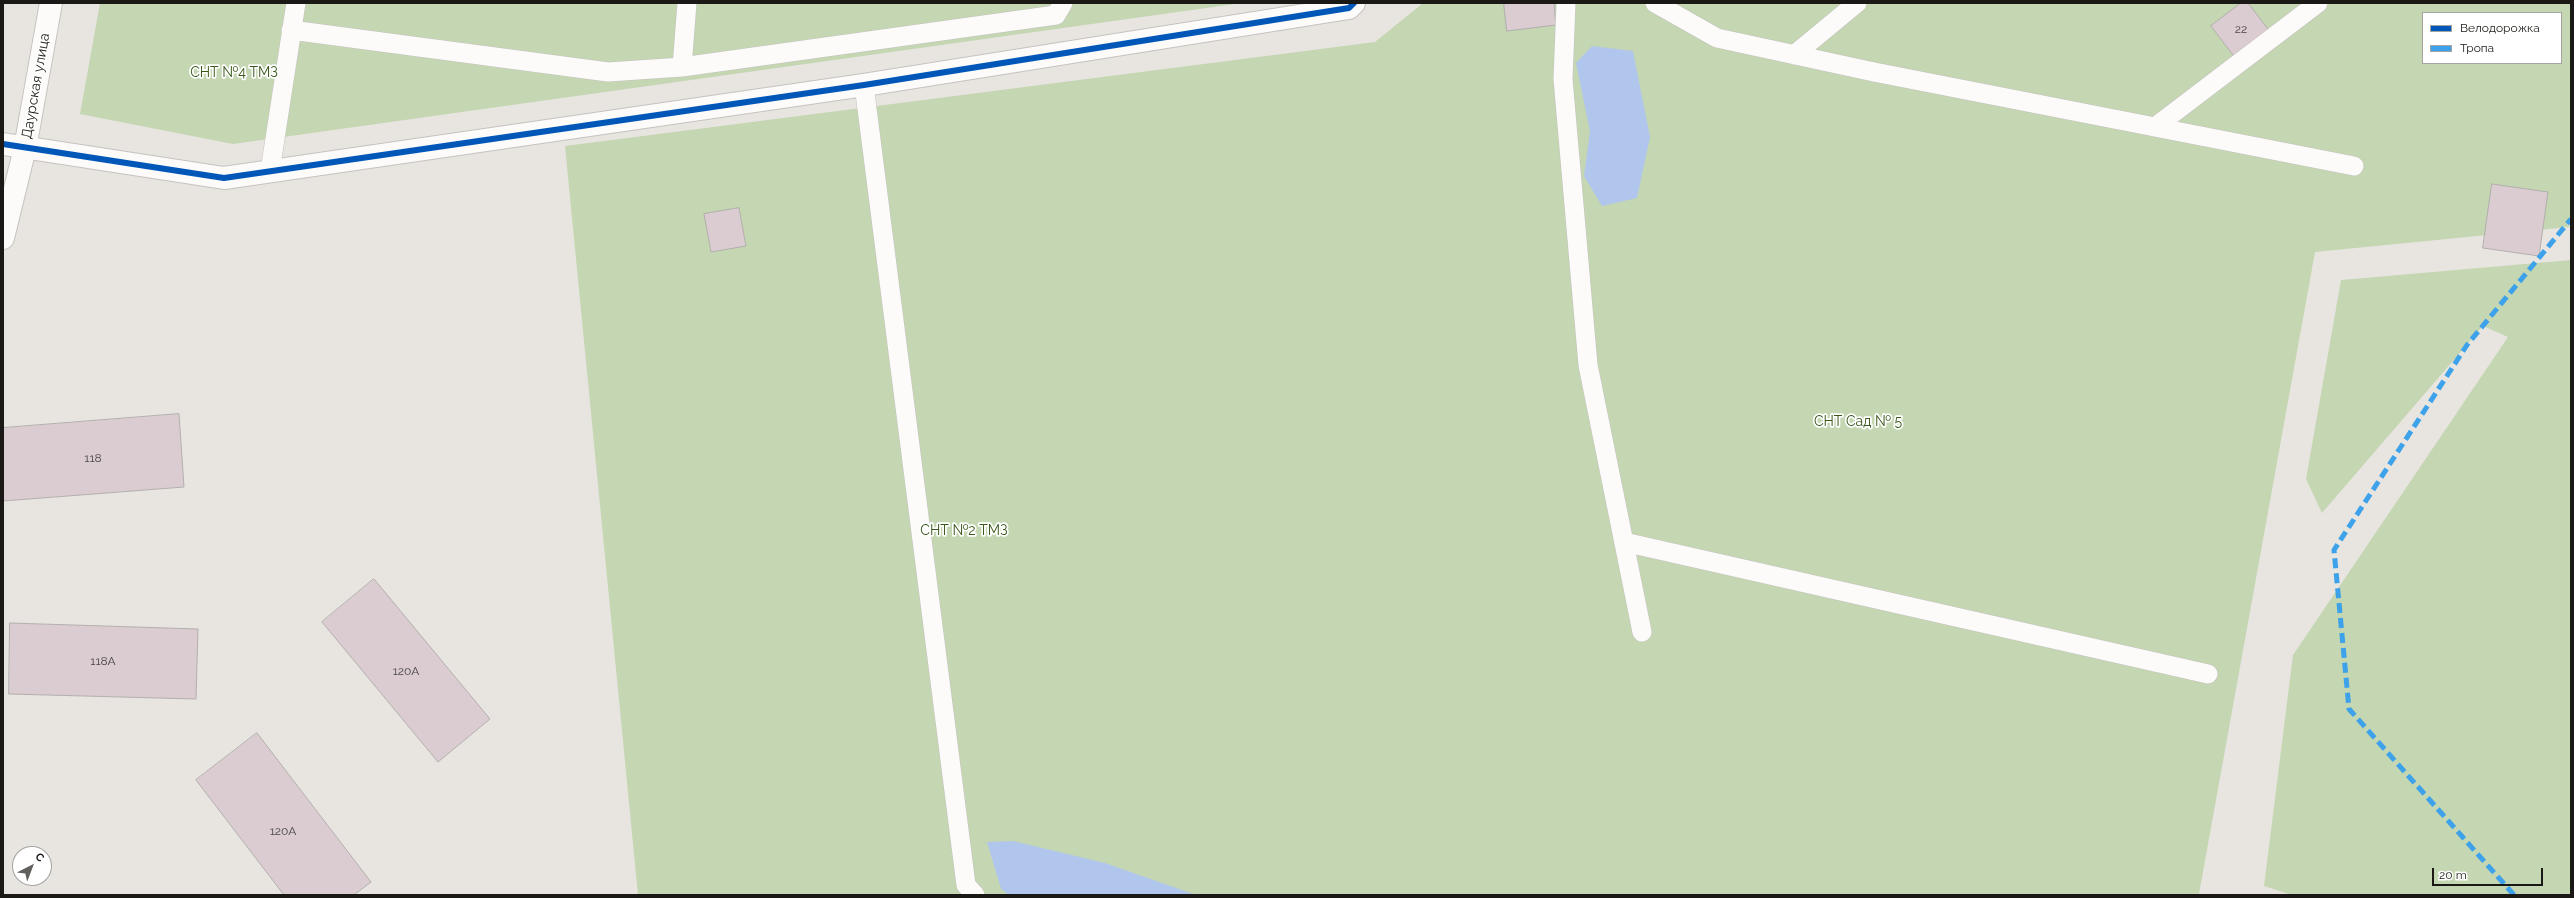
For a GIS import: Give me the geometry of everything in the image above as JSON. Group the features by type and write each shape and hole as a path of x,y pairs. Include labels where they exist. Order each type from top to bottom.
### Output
{"street":[{"name":"Даурская улица","path":"3,238 25,148 51,3"},
{"path":"3,144 224,178 864,85 1349,8 1354,3"}],"lane":[{"path":"270,171 277,138 296,3"},
{"path":"682,67 687,3"},
{"path":"292,30 608,72 682,67 1056,14 1063,3"},
{"path":"1566,3 1563,79 1588,366 1642,632"},
{"path":"1655,3 1717,38 1794,55 2354,166"},
{"path":"1794,55 1857,3"},
{"path":"2155,127 2318,3"},
{"path":"864,85 966,885 975,895"},
{"path":"1624,542 2208,674"}],"green space":[{"name":"СНТ №4 ТМЗ","path":"100,3 1242,3 233,144 80,114"},
{"path":"1423,3 2571,3 2571,217 2569,227 2315,252 2199,894 2202,895 638,895 565,146 1375,42"},
{"path":"2571,260 2571,895 2292,895 2264,886 2293,655 2508,337 2483,326 2322,513 2306,479 2341,280"}],"water":[{"path":"1592,46 1633,51 1650,137 1637,198 1602,206 1584,176 1590,131 1576,63"},
{"path":"1013,841 1105,863 1196,895 1009,895 1001,889 987,842"}],"building":[{"path":"1504,3 1554,3 1556,25 1507,31"},
{"path":"2241,3 2248,3 2271,33 2236,59 2211,26"},
{"path":"2492,184 2548,192 2539,256 2483,248"},
{"path":"739,208 746,246 711,252 704,214"},
{"path":"179,414 184,487 3,501 3,428"},
{"path":"374,579 490,719 438,762 322,622"},
{"path":"10,623 198,629 196,699 9,694"},
{"path":"257,733 371,882 354,895 284,895 196,780"}],"marked path":[{"path":"2514,895 2349,709 2334,550 2467,345 2571,219"}],"cycle path":[{"path":"3,144 224,178 864,85 1349,8 1354,3"}],"park label":[{"name":"СНТ Сад № 5","path":"1858,422"},
{"name":"СНТ №2 ТМЗ","path":"964,531"}]}
